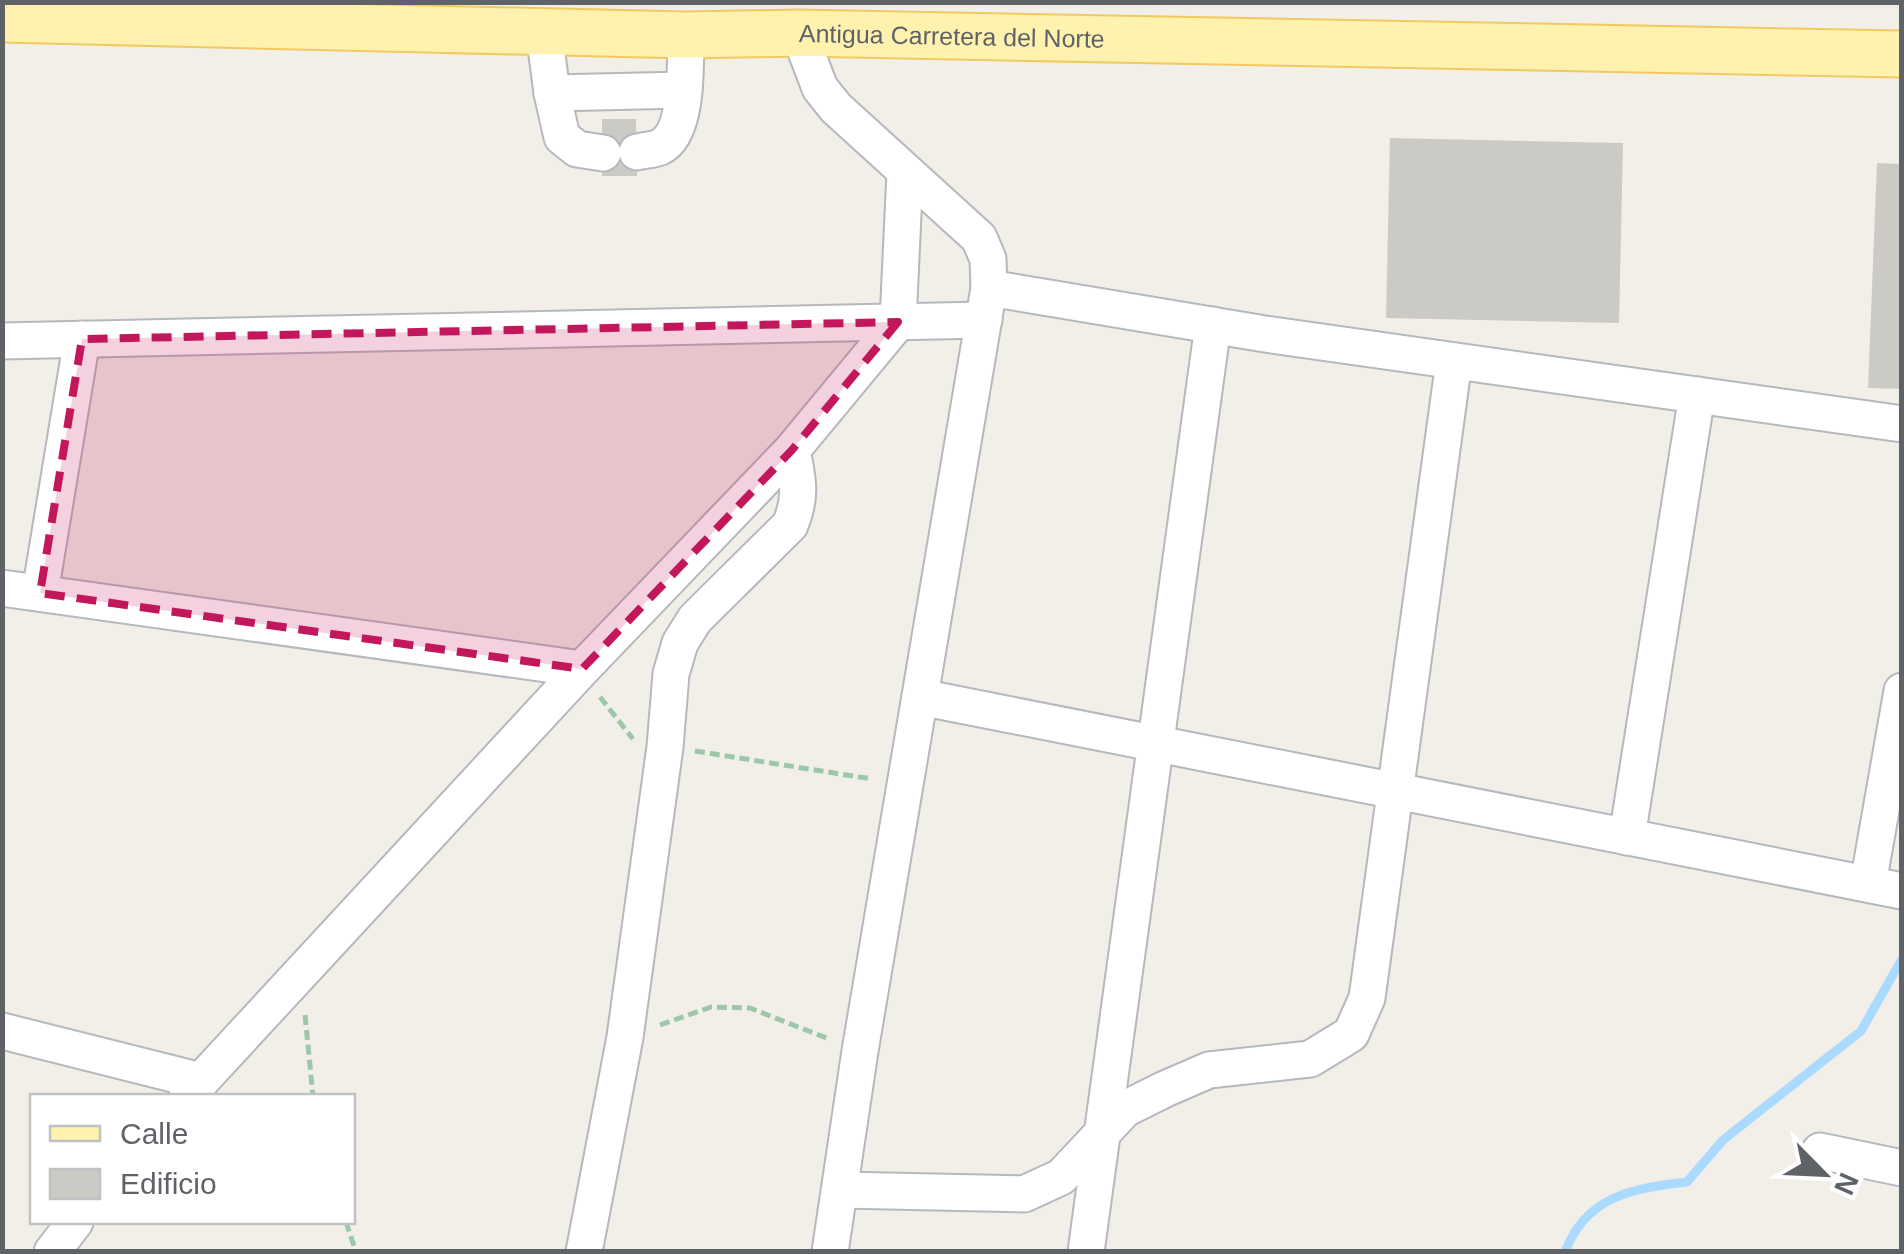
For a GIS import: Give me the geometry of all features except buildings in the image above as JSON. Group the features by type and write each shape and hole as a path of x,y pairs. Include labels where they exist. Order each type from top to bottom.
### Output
{"main road":[{"name":"Antigua Carretera del Norte","path":"2,19 686,35 799,33 1902,54"}],"street":[{"path":"544,32 562,137 578,148 620,152 662,146 674,133 684,90 686,35"},
{"path":"799,33 820,88 836,108 979,238 988,259 986,304 830,1252"},
{"path":"552,92 684,90"},
{"path":"2,1031 194,1089 582,670 792,450 898,322 905,172"},
{"path":"2,341 898,322 986,304 1213,325 1902,424"},
{"path":"1086,1252 1213,325"},
{"path":"40,593 82,339"},
{"path":"840,1190 1024,1194 1060,1177 1125,1109 1209,1070 1310,1059 1351,1034 1368,998 1454,361"},
{"path":"1627,837 1697,395"},
{"path":"584,1252 625,1038 665,746 671,674 680,643 695,620 790,526 800,487 792,450"},
{"path":"2,588 582,670"},
{"path":"920,697 1885,888 1902,691"},
{"path":"1820,1150 1902,1168"},
{"path":"52,1252 74,1224"}],"path":[{"path":"582,670 626,734 642,748 665,746 906,784"},
{"path":"303,972 313,1094"},
{"path":"625,1038 712,1007 750,1008 860,1052"},
{"path":"347,1224 356,1252"}],"highlighted area":[{"path":"898,322 792,450 582,669 40,593 82,339"}],"waterway":[{"path":"1565,1252 1585,1218 1614,1198 1687,1182 1723,1140 1861,1031 1902,959"}]}
